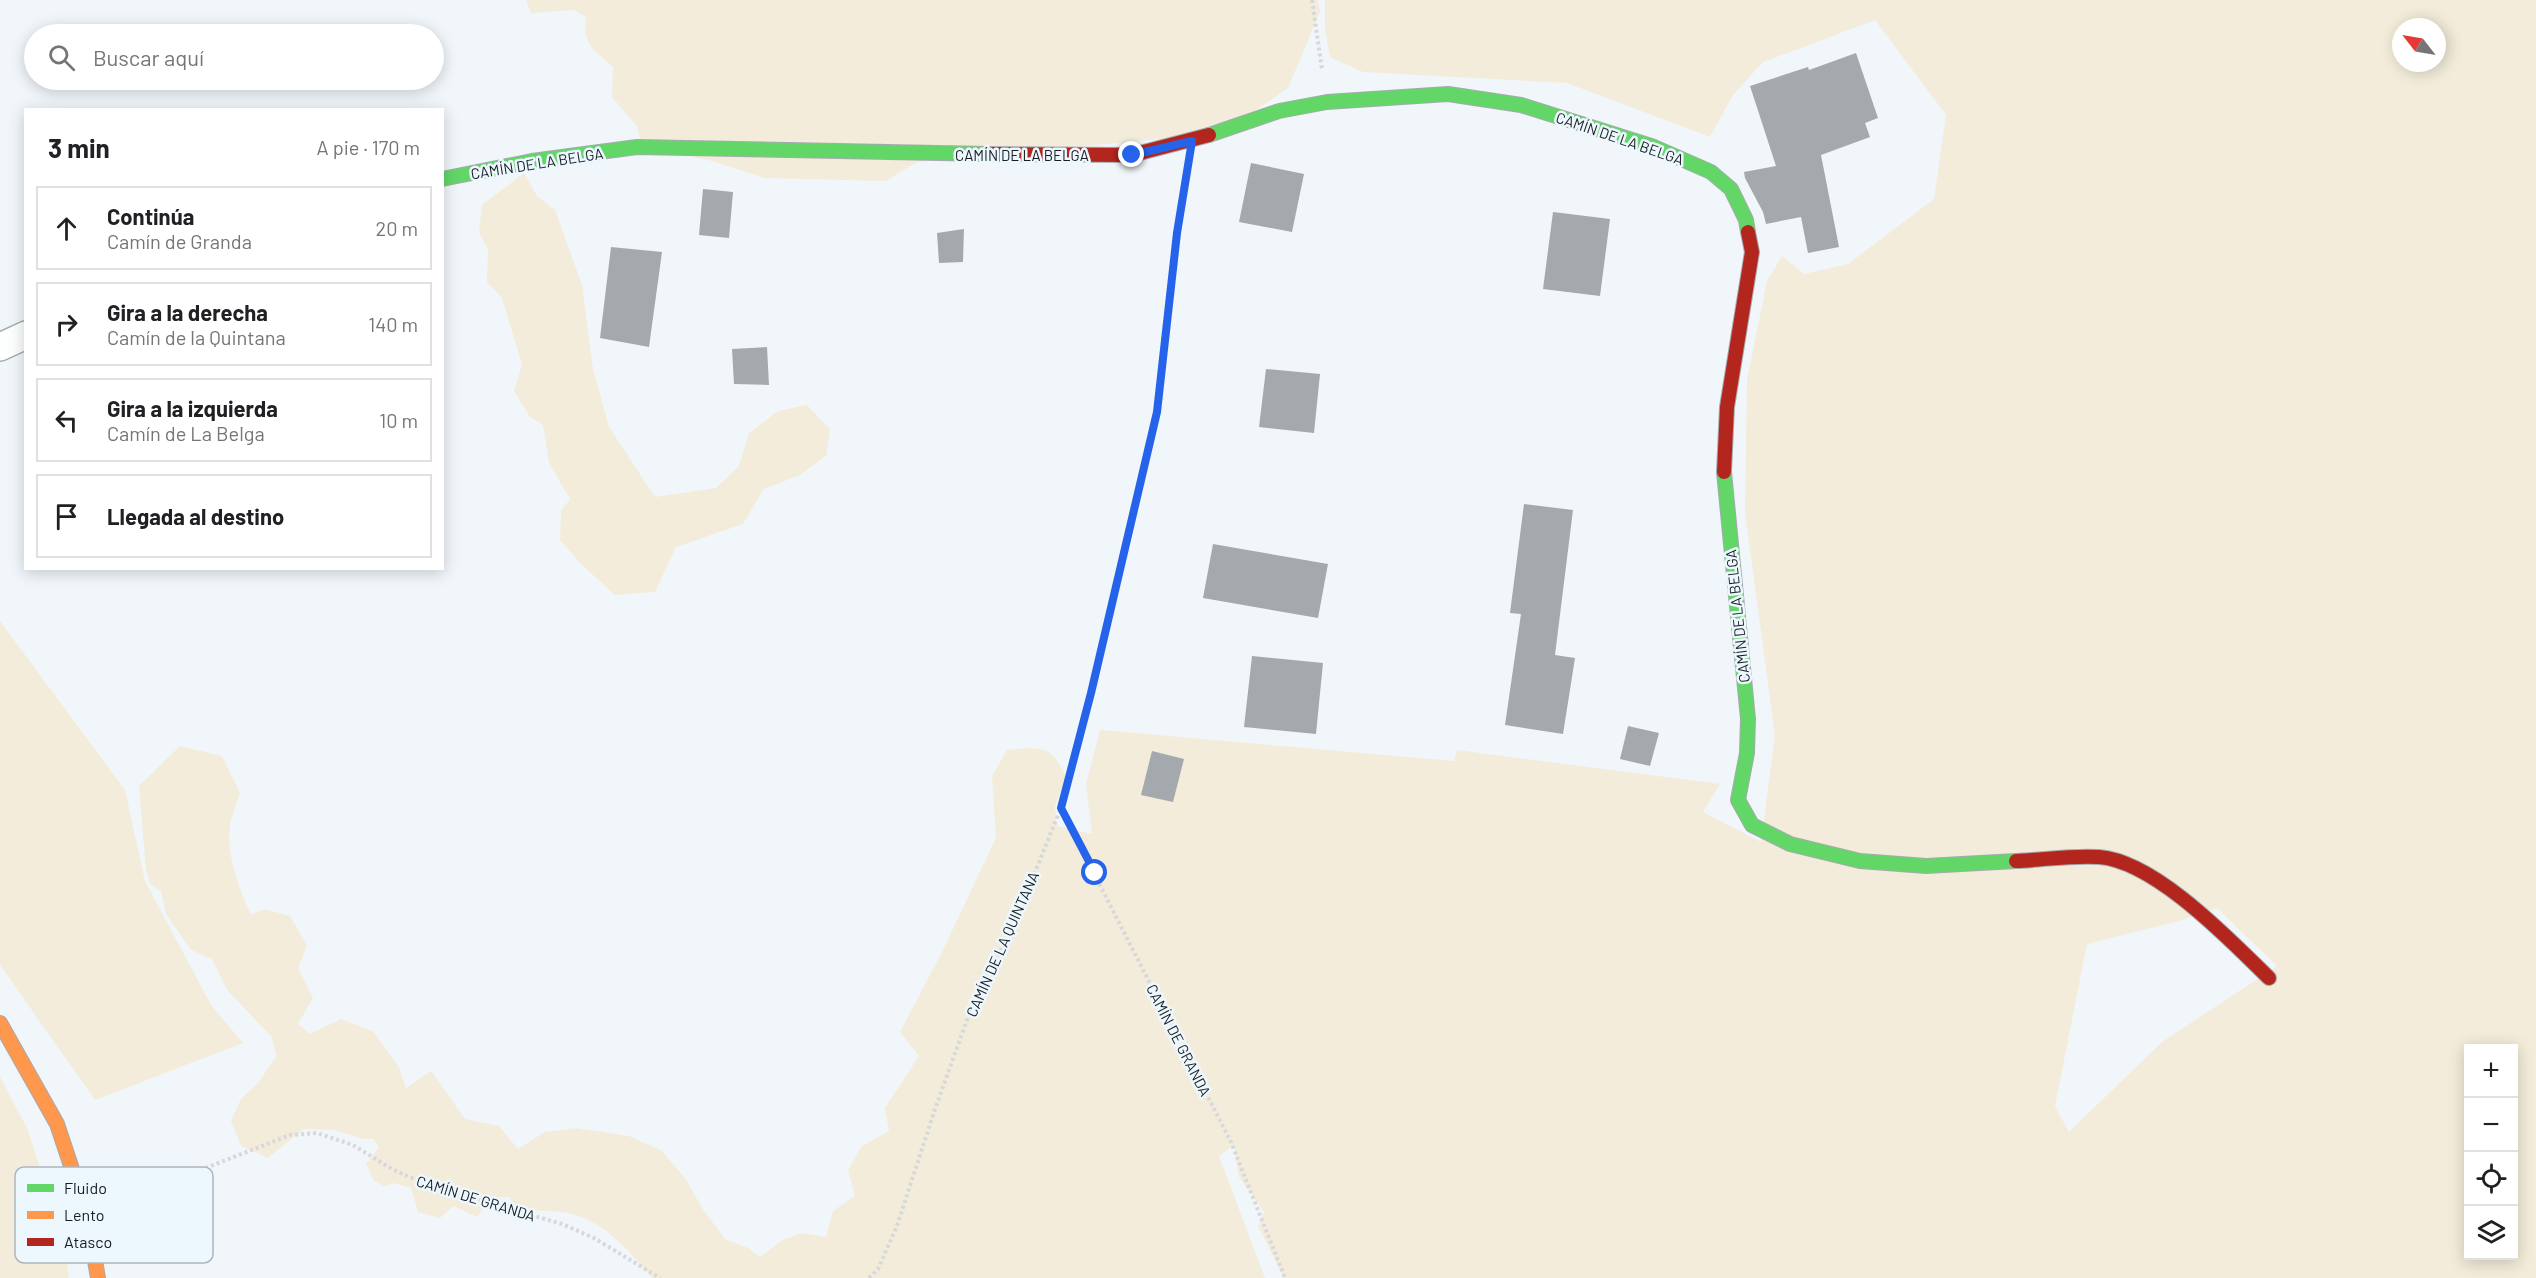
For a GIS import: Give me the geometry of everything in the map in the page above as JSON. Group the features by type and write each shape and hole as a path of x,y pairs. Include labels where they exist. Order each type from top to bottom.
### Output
{"street":[{"name":"CAMÍN DE LA BELGA","path":"444,179 532,161 637,147 900,154 1132,155 1192,141 1279,111 1327,102 1448,94 1521,105 1654,147 1711,172 1731,189 1746,220 1752,252 1727,407 1724,468 1748,719 1747,753 1737,800 1752,825 1790,844 1860,861 1926,866 2100,857 2119,862 2142,872 2187,901 2269,978"},
{"path":"0,347 24,336"},
{"path":"0,1023 57,1124 71,1167"},
{"path":"95,1263 98,1278"}],"path":[{"path":"1312,0 1327,102"},
{"name":"CAMÍN DE LA QUINTANA","path":"869,1278 878,1269 897,1226 972,1006 1014,924 1061,808 1091,693 1157,412 1177,233 1192,141"},
{"name":"CAMÍN DE GRANDA","path":"1061,808 1231,1142 1285,1278"},
{"name":"CAMÍN DE GRANDA","path":"208,1167 290,1135 317,1132 353,1145 392,1169 427,1185 562,1224 594,1238 660,1278"}],"shaded area":[{"path":"526,0 1318,0 1320,12 1288,88 1222,133 917,162 886,181 765,178 712,161 641,145 637,126 612,97 613,67 595,51 588,41 586,17 574,10 531,13"},
{"path":"1325,0 2536,0 2536,1278 1284,1278 1258,1226 1264,1212 1239,1177 1234,1145 1219,1156 1265,1278 652,1278 625,1247 605,1230 568,1213 516,1210 510,1197 492,1198 477,1217 453,1206 440,1218 418,1212 411,1188 393,1183 385,1187 373,1180 366,1164 379,1147 373,1139 363,1139 334,1130 304,1129 268,1158 241,1146 231,1121 241,1099 259,1082 276,1056 272,1037 227,990 212,959 191,950 166,914 161,891 150,884 146,870 139,786 180,746 222,756 240,793 230,825 230,848 238,883 251,915 264,909 290,916 307,945 298,968 313,998 298,1024 310,1034 341,1019 373,1031 399,1068 406,1088 431,1071 465,1119 499,1126 518,1149 545,1132 576,1128 629,1136 662,1151 685,1178 702,1208 725,1239 748,1248 760,1257 781,1241 801,1233 826,1237 833,1211 855,1196 848,1170 862,1146 889,1131 885,1108 919,1056 900,1032 942,952 996,838 992,776 1007,750 1028,748 1050,753 1061,766 1066,777 1055,806 1057,826 1092,834 1086,784 1100,730 1454,761 1457,750 1720,784 1703,812 1761,842 1775,736 1745,513 1747,380 1767,281 1782,256 1804,274 1848,264 1934,199 1946,115 1875,20 1763,62 1733,95 1710,137 1567,83 1363,72 1330,57 1325,29","holes":["2217,908 2277,966 2162,1042 2069,1132 2055,1106 2087,944 2179,921"]},
{"path":"524,173 537,196 555,210 582,285 593,369 609,427 655,497 716,488 739,466 749,433 778,411 807,405 830,429 826,456 800,475 764,489 743,524 676,547 655,592 615,595 580,563 560,540 561,511 570,499 549,463 543,425 530,417 514,391 522,365 502,298 487,282 488,249 479,232 482,205"},
{"path":"0,621 125,790 145,881 211,1005 243,1043 95,1100 0,965"},
{"path":"0,1077 27,1128 40,1167 15,1167 15,1263 67,1263 69,1278 0,1278"}],"building":[{"path":"1856,53 1878,118 1865,123 1870,137 1821,155 1839,247 1808,253 1801,217 1766,224 1763,212 1745,178 1744,172 1776,166 1750,86 1808,67 1809,70"},
{"path":"1251,163 1304,174 1292,232 1239,222"},
{"path":"703,189 733,192 729,238 699,235"},
{"path":"1553,212 1610,219 1600,296 1543,289"},
{"path":"964,229 963,262 939,263 937,233"},
{"path":"611,247 662,252 649,347 600,338"},
{"path":"767,347 769,385 734,384 732,349"},
{"path":"1266,369 1320,374 1314,433 1259,427"},
{"path":"1524,504 1573,510 1555,655 1575,658 1563,734 1505,725 1521,614 1510,613"},
{"path":"1213,544 1328,564 1318,618 1203,598"},
{"path":"1252,656 1323,663 1316,734 1244,727"},
{"path":"1628,726 1659,733 1650,766 1620,759"},
{"path":"1152,751 1184,759 1173,802 1141,795"}],"traffic: fast":[{"path":"1209,135 1279,111 1327,102 1448,94 1521,105 1654,147 1711,172 1731,189 1746,220 1748,232"},
{"path":"444,179 532,161 637,147 989,154"},
{"path":"1724,472 1748,719 1747,753 1738,800 1752,825 1790,844 1860,861 1926,866 2016,861"}],"traffic: slow":[{"path":"0,1023 57,1124 71,1167"},
{"path":"95,1263 98,1278"}],"traffic: jam":[{"path":"989,154 1132,155 1209,135"},
{"path":"1724,472 1727,407 1752,252 1748,232"},
{"path":"2016,861 2099,857 2121,862 2144,872 2167,887 2213,924 2269,978"}],"route":[{"path":"1095,873 1061,808 1091,693 1157,412 1177,233 1192,141 1132,155"}]}
